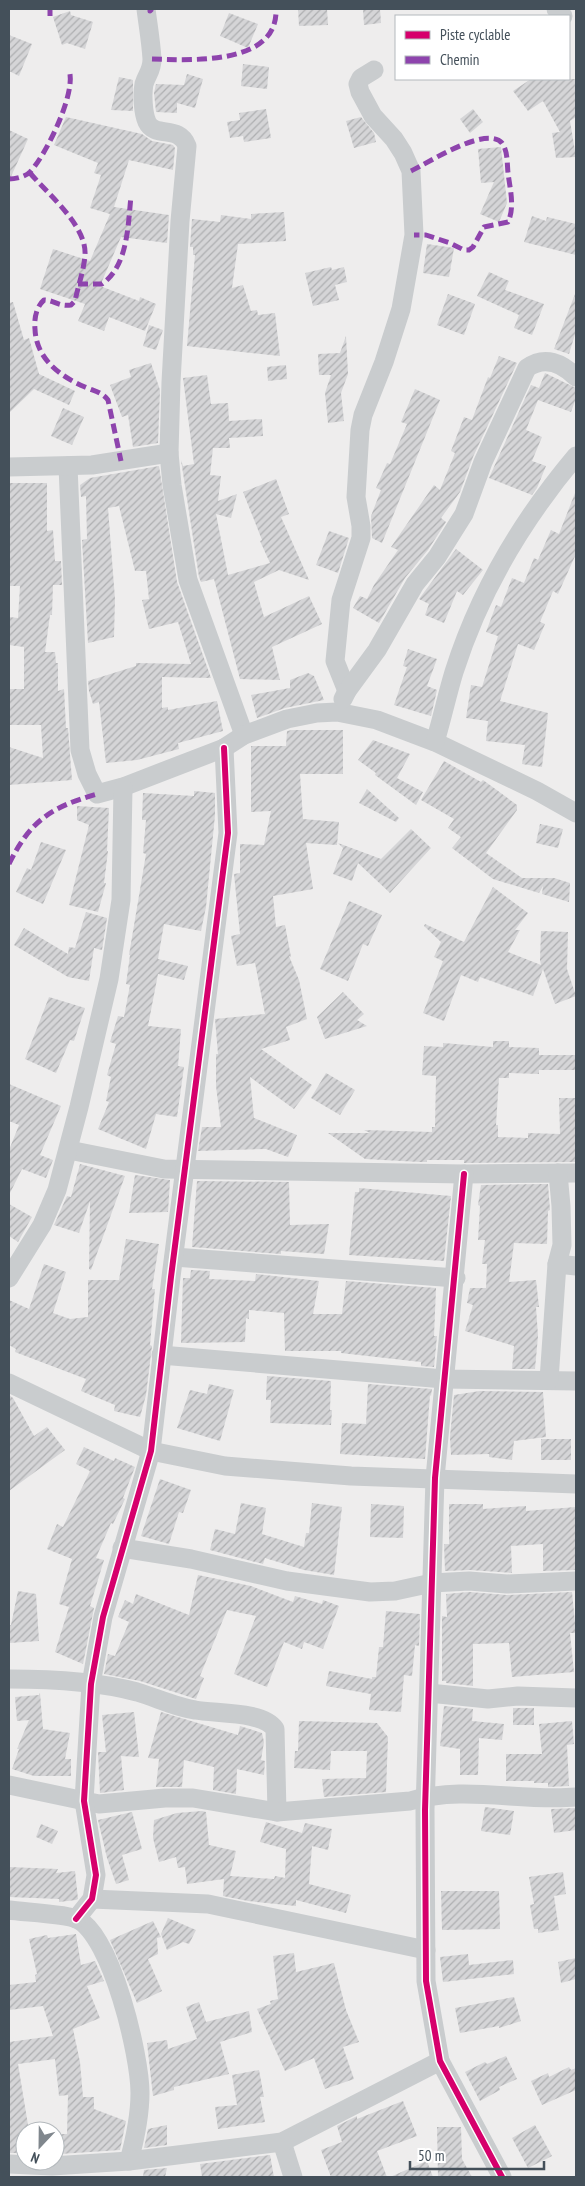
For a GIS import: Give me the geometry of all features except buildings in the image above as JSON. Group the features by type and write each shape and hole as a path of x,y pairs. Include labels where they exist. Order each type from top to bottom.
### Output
{"street":[{"path":"146,9 152,58 151,72 144,84 145,116 148,125 155,130 178,134 184,139 187,146 180,221 171,373 169,452 172,485 188,580 244,735"},
{"path":"347,691 335,661 342,600 361,538 356,497 360,430 363,416 384,362 400,309 414,235 411,171 394,139 373,116 360,92 358,84 360,78 374,70"},
{"path":"338,712 347,691 368,664 404,600 422,573 437,556 464,514 483,462 527,368 536,362 546,360 561,366 576,377"},
{"path":"9,466 92,465 169,452"},
{"path":"435,742 454,671 478,607 491,581 538,504 576,456"},
{"path":"68,466 80,750 87,774 98,794 123,787 224,748 244,735 287,719 317,713 338,712 377,720 435,742 537,791 576,813"},
{"path":"76,1919 92,1899 96,1875 84,1801 91,1684 103,1617 151,1451 161,1355 228,833 224,748"},
{"path":"9,1278 42,1225 57,1190 69,1150 110,979 121,900 123,787"},
{"path":"69,1150 164,1169 464,1174 567,1173 561,1206 562,1244 558,1264 549,1380"},
{"path":"464,1174 456,1278 435,1478 426,1796 426,1981 440,2062 502,2177"},
{"path":"174,1257 456,1278"},
{"path":"558,1264 576,1266"},
{"path":"161,1355 444,1379 576,1381"},
{"path":"9,1383 151,1451 225,1466 351,1476 576,1484"},
{"path":"122,1548 192,1559 264,1577 348,1589 395,1591 432,1583 469,1580 507,1584 576,1582"},
{"path":"9,1679 91,1684 138,1692 193,1710 244,1715 272,1724 275,1729 277,1812"},
{"path":"429,1694 488,1699 518,1696 576,1698"},
{"path":"9,1785 99,1804 165,1798 193,1798 277,1812 394,1803 426,1796 448,1794 540,1799 576,1798"},
{"path":"92,1899 208,1904 426,1950"},
{"path":"9,1910 76,1919 94,1934 104,1952 126,2010 137,2056 140,2094 136,2136 129,2161"},
{"path":"9,2164 52,2166 129,2161 282,2142 440,2062"},
{"path":"282,2142 293,2177"}],"marked path":[{"path":"50,9 50,16"},
{"path":"150,9 150,11 152,9"},
{"path":"152,59 208,59 229,56 248,50 263,41 273,28 276,9"},
{"path":"9,179 28,174 44,152 58,123 69,93 69,70"},
{"path":"411,171 457,147 483,139 494,139 502,143 505,150 511,198 508,222 484,227 473,247 469,250 464,250 426,235 414,235"},
{"path":"30,173 73,222 80,233 85,255 75,301 71,305 67,305 44,300 39,306 35,317 36,339 44,357 58,371 75,383 106,397 121,461"},
{"path":"78,284 102,284 117,267 125,244 131,196"},
{"path":"9,864 25,837 44,818 67,804 97,794"}],"cycle path":[{"path":"76,1919 92,1899 96,1875 84,1801 91,1684 103,1617 151,1451 171,1277 228,833 224,748"},
{"path":"464,1174 435,1478 425,1810 426,1981 440,2061 502,2177"}]}
